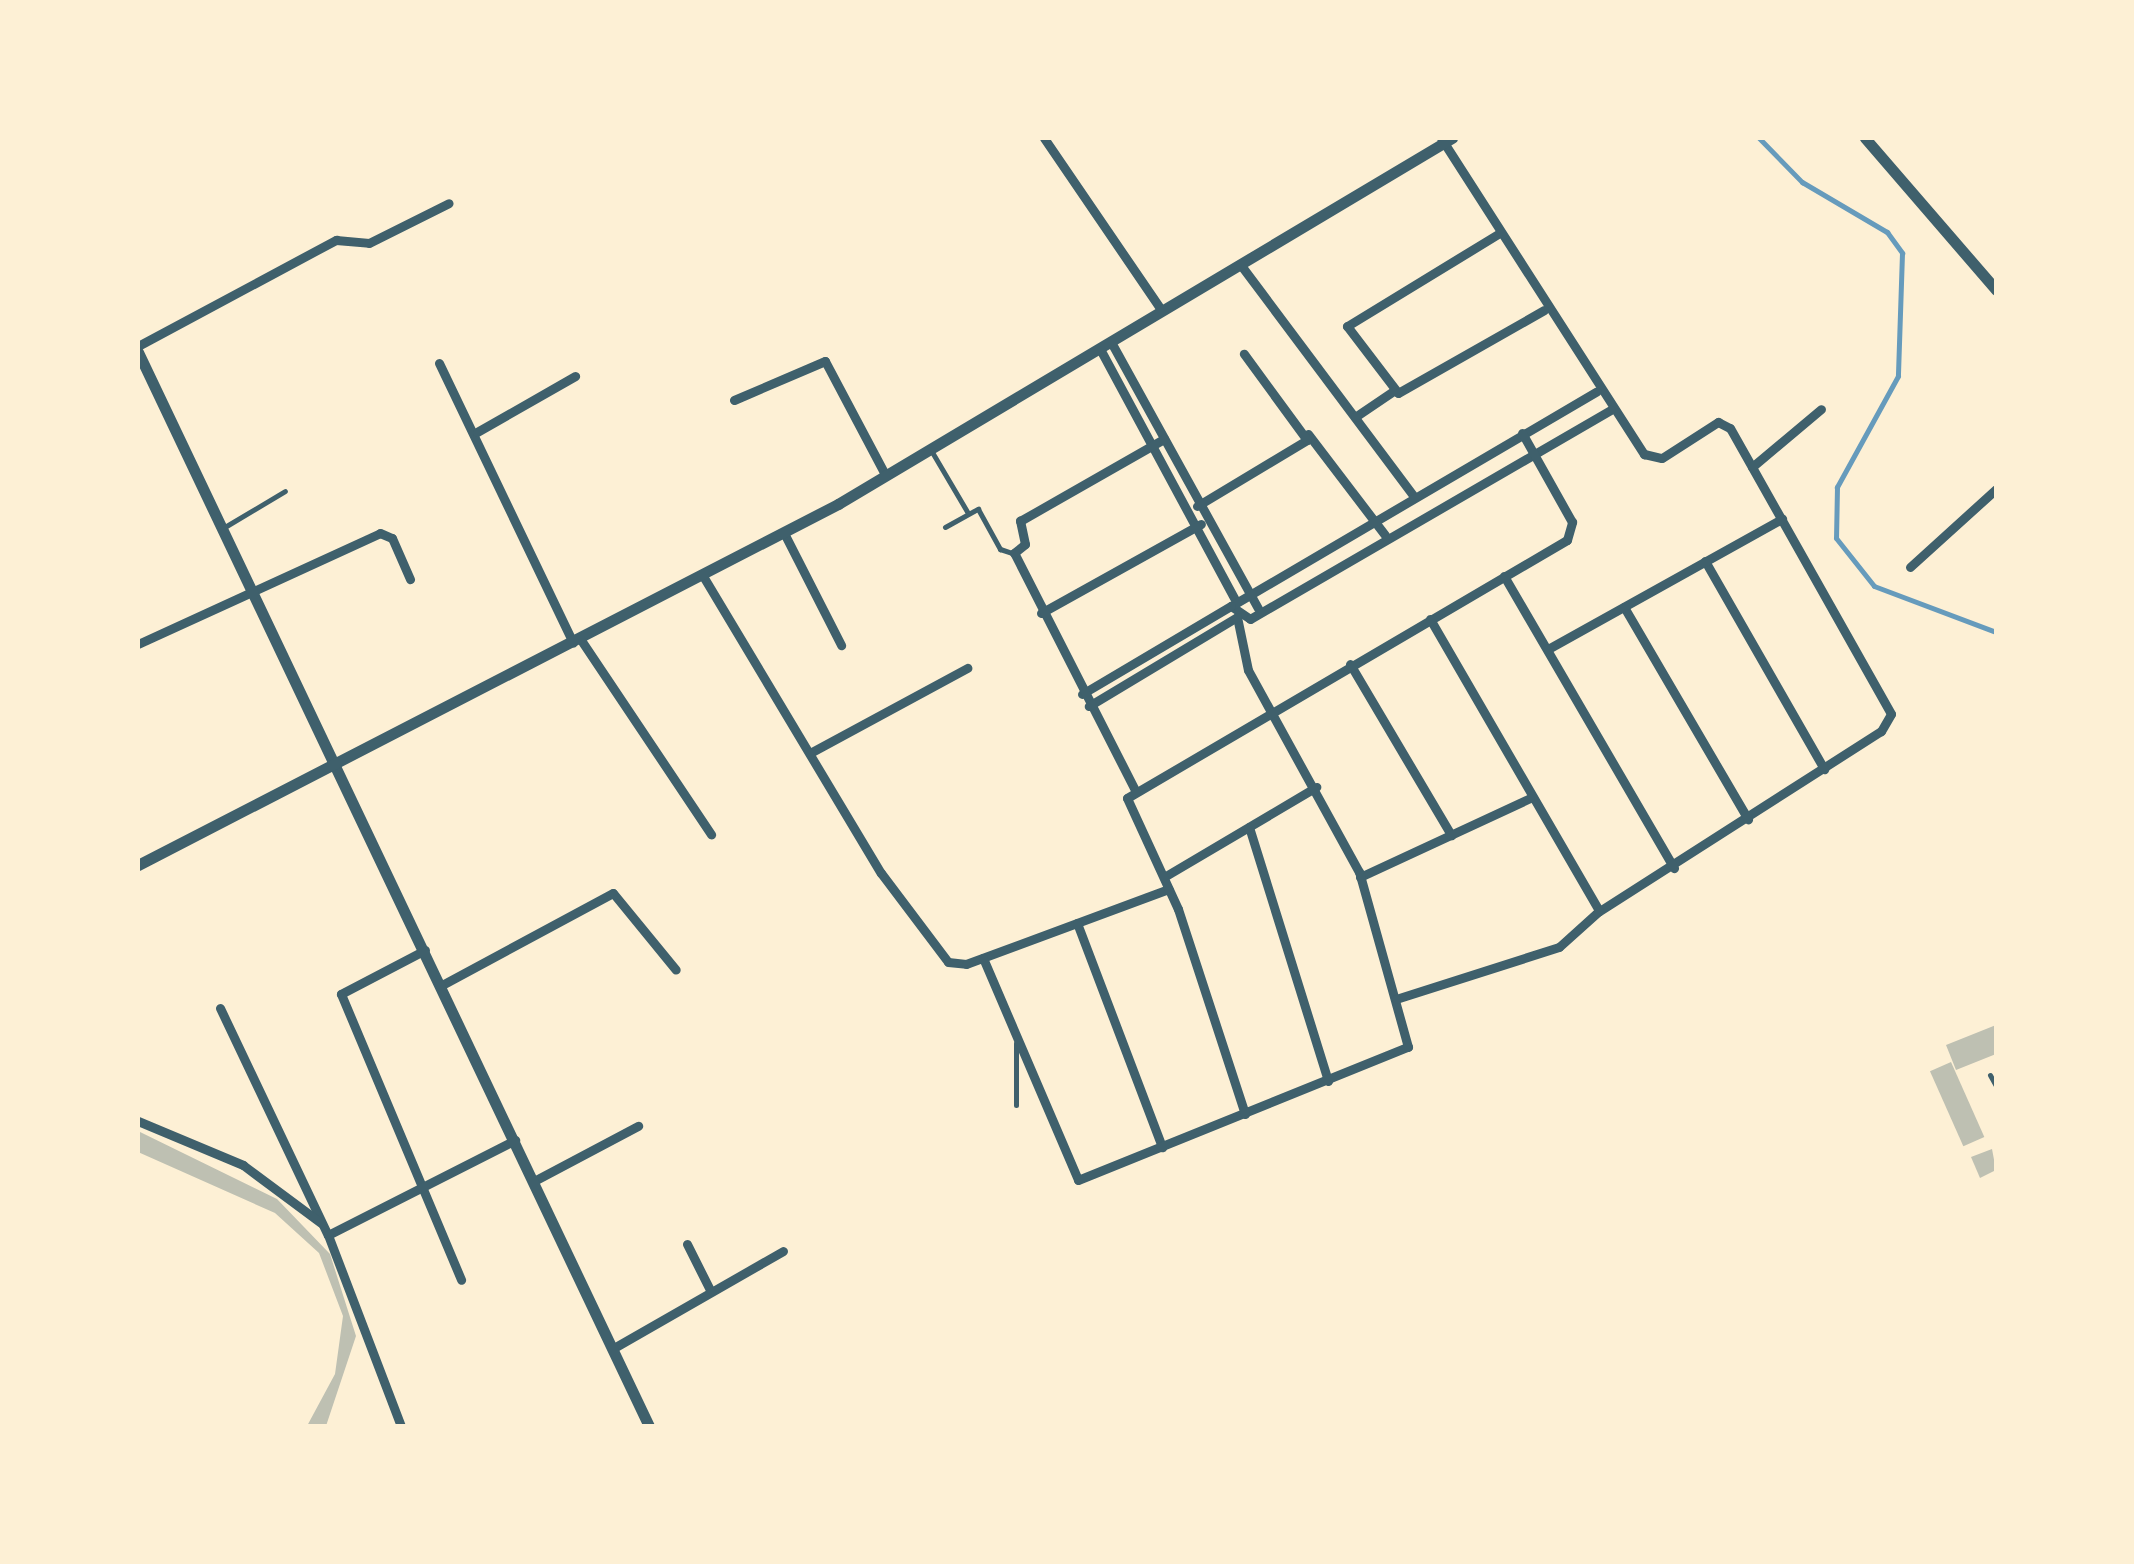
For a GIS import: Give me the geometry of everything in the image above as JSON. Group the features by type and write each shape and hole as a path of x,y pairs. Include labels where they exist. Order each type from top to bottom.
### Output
{"street":[{"path":"1044,138 1162,312"},
{"path":"1865,138 1996,290"},
{"path":"138,865 340,767 784,533 1162,312 1446,139 1544,310 1611,410 1655,460 1726,424 1892,720 1674,868 1600,911 1560,947 1396,999"},
{"path":"449,204 370,243 336,240 138,349 254,596 340,767 648,1426"},
{"path":"1397,392 1350,317 1498,234"},
{"path":"1240,264 1413,494"},
{"path":"1355,417 1544,310"},
{"path":"1105,345 1164,439 1258,608"},
{"path":"983,958 1072,1178 1162,1147 1405,1050 1408,1038 1360,877 1316,787 1244,659 1233,602 1105,345"},
{"path":"1244,354 1375,516 1385,535"},
{"path":"734,400 825,361 886,476"},
{"path":"439,362 477,432 509,523 578,642 711,834"},
{"path":"477,432 575,376"},
{"path":"1082,694 1375,516 1597,391"},
{"path":"1752,467 1821,409"},
{"path":"1089,706 1238,617 1611,410"},
{"path":"1188,510 1301,448 1305,431"},
{"path":"1245,1114 1169,888 1126,804 1135,790 1504,576 1574,531 1522,433"},
{"path":"1135,790 1082,694 1014,553 1025,544 1021,520 1164,439"},
{"path":"1442,478 1453,498"},
{"path":"1910,567 1996,489"},
{"path":"1548,649 1782,518"},
{"path":"1042,613 1208,520"},
{"path":"138,644 254,596 380,533 392,538 410,580"},
{"path":"784,533 841,645"},
{"path":"1705,561 1824,769"},
{"path":"703,576 931,944 952,964 983,958 1169,888"},
{"path":"1504,576 1674,868"},
{"path":"1624,606 1748,819"},
{"path":"1430,619 1530,798 1600,911"},
{"path":"1350,664 1451,835"},
{"path":"810,753 967,668"},
{"path":"1164,877 1316,787"},
{"path":"1360,877 1530,798"},
{"path":"1249,827 1328,1081"},
{"path":"442,985 613,893 676,970"},
{"path":"1077,923 1162,1147"},
{"path":"426,950 341,994 461,1280"},
{"path":"220,1008 328,1236 401,1426"},
{"path":"138,1121 243,1164 323,1225"},
{"path":"534,1181 638,1126"},
{"path":"328,1236 420,1184 515,1140"},
{"path":"687,1244 710,1290"},
{"path":"612,1349 783,1250"}],"lane":[{"path":"930,450 968,513"},
{"path":"222,529 285,491"},
{"path":"945,527 968,513 982,511 1000,549 1014,553"},
{"path":"1016,1038 1016,1105"},
{"path":"1990,1075 1996,1086"}],"building":[{"path":"1996,1025 1996,1054 1956,1070 1946,1045"},
{"path":"1951,1062 1984,1137 1963,1146 1930,1071"},
{"path":"138,1131 277,1199 330,1254 356,1336 326,1426 307,1426 335,1374 343,1316 319,1253 275,1213 138,1152"},
{"path":"1992,1149 1996,1170 1980,1178 1971,1157"}],"waterway":[{"path":"1759,138 1802,182 1887,232 1902,253 1898,376 1837,487 1836,538 1874,586 1996,632"}]}
